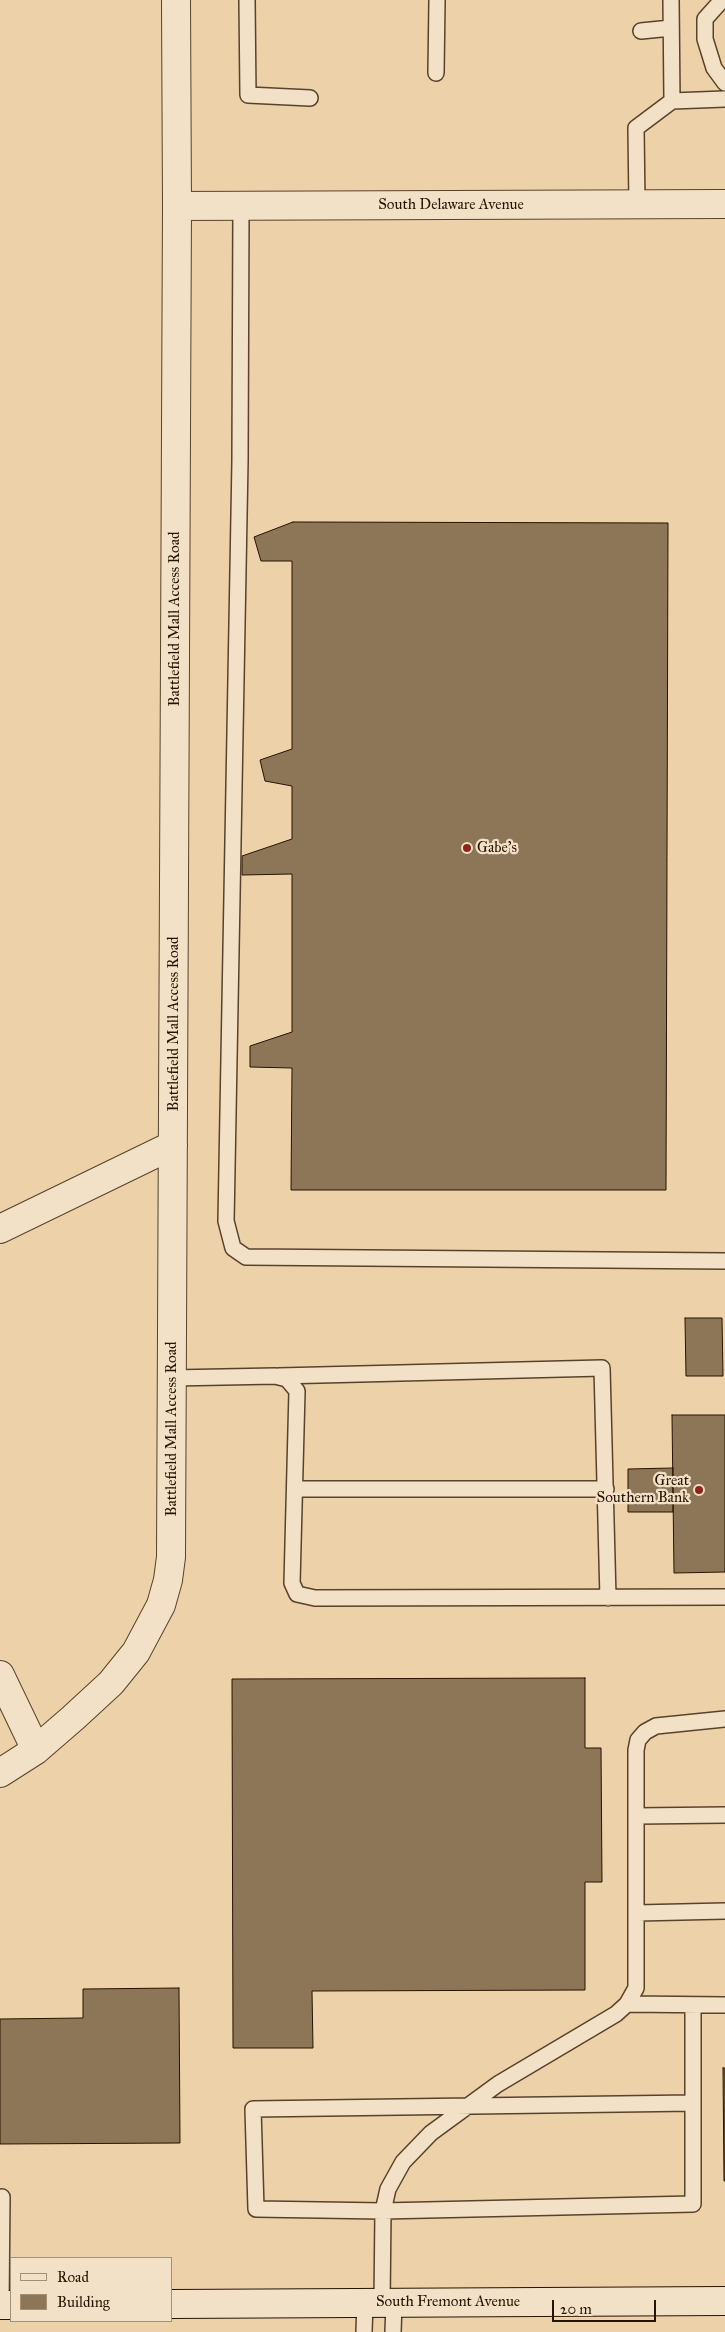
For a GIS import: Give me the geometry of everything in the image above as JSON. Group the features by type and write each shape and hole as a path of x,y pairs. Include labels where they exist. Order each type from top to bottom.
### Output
{"street":[{"name":"Battlefield Mall Access Road","path":"0,1773 36,1750 111,1683 136,1652 161,1605 168,1580 171,1557 177,206 176,0"},
{"name":"South Delaware Avenue","path":"177,206 725,204"},
{"path":"0,1229 173,1145"},
{"path":"0,1675 36,1750"},
{"name":"South Fremont Avenue","path":"172,2304 725,2301"}],"lane":[{"path":"247,0 248,95 310,98"},
{"path":"436,73 437,0"},
{"path":"671,0 672,101"},
{"path":"722,0 705,19 705,39 714,68 725,83"},
{"path":"640,31 671,28"},
{"path":"637,204 636,128 672,101 725,99"},
{"path":"241,206 240,461 226,1221 233,1248 246,1257 725,1261"},
{"path":"172,1378 602,1368 608,1598"},
{"path":"275,1376 287,1380 297,1391 292,1583 297,1594 315,1598 725,1597"},
{"path":"295,1489 606,1490"},
{"path":"364,2332 380,2303 384,2211 388,2189 403,2162 431,2133 498,2084 616,2014 627,2004 636,1988 636,1750 638,1740 645,1732 671,1723 725,1719"},
{"path":"637,1816 725,1815"},
{"path":"637,1913 725,1911"},
{"path":"627,2004 725,2005"},
{"path":"693,2005 693,2103 693,2204 384,2211 256,2209 253,2109 693,2103"},
{"path":"2,2197 4,2305"},
{"path":"380,2303 393,2332"}],"building":[{"name":"Gabe's","path":"293,522 668,523 666,1190 291,1190 292,1068 250,1067 250,1046 292,1032 292,874 242,875 242,856 292,839 292,786 265,781 260,760 292,749 292,561 261,561 254,537"},
{"path":"685,1318 722,1318 723,1376 686,1376"},
{"name":"Great Southern Bank","path":"672,1415 725,1415 725,1572 674,1573"},
{"path":"673,1468 673,1512 628,1512 628,1469"},
{"path":"585,1678 585,1748 601,1748 602,1882 585,1882 585,1990 312,1991 313,2048 233,2048 232,1679"},
{"path":"179,1988 180,2143 0,2144 0,2019 83,2018 83,1989"},
{"path":"723,2068 725,2068 725,2181 724,2181"}],"place":[{"name":"Gabe's","path":"467,848"},
{"name":"Great Southern Bank","path":"699,1490"}]}
